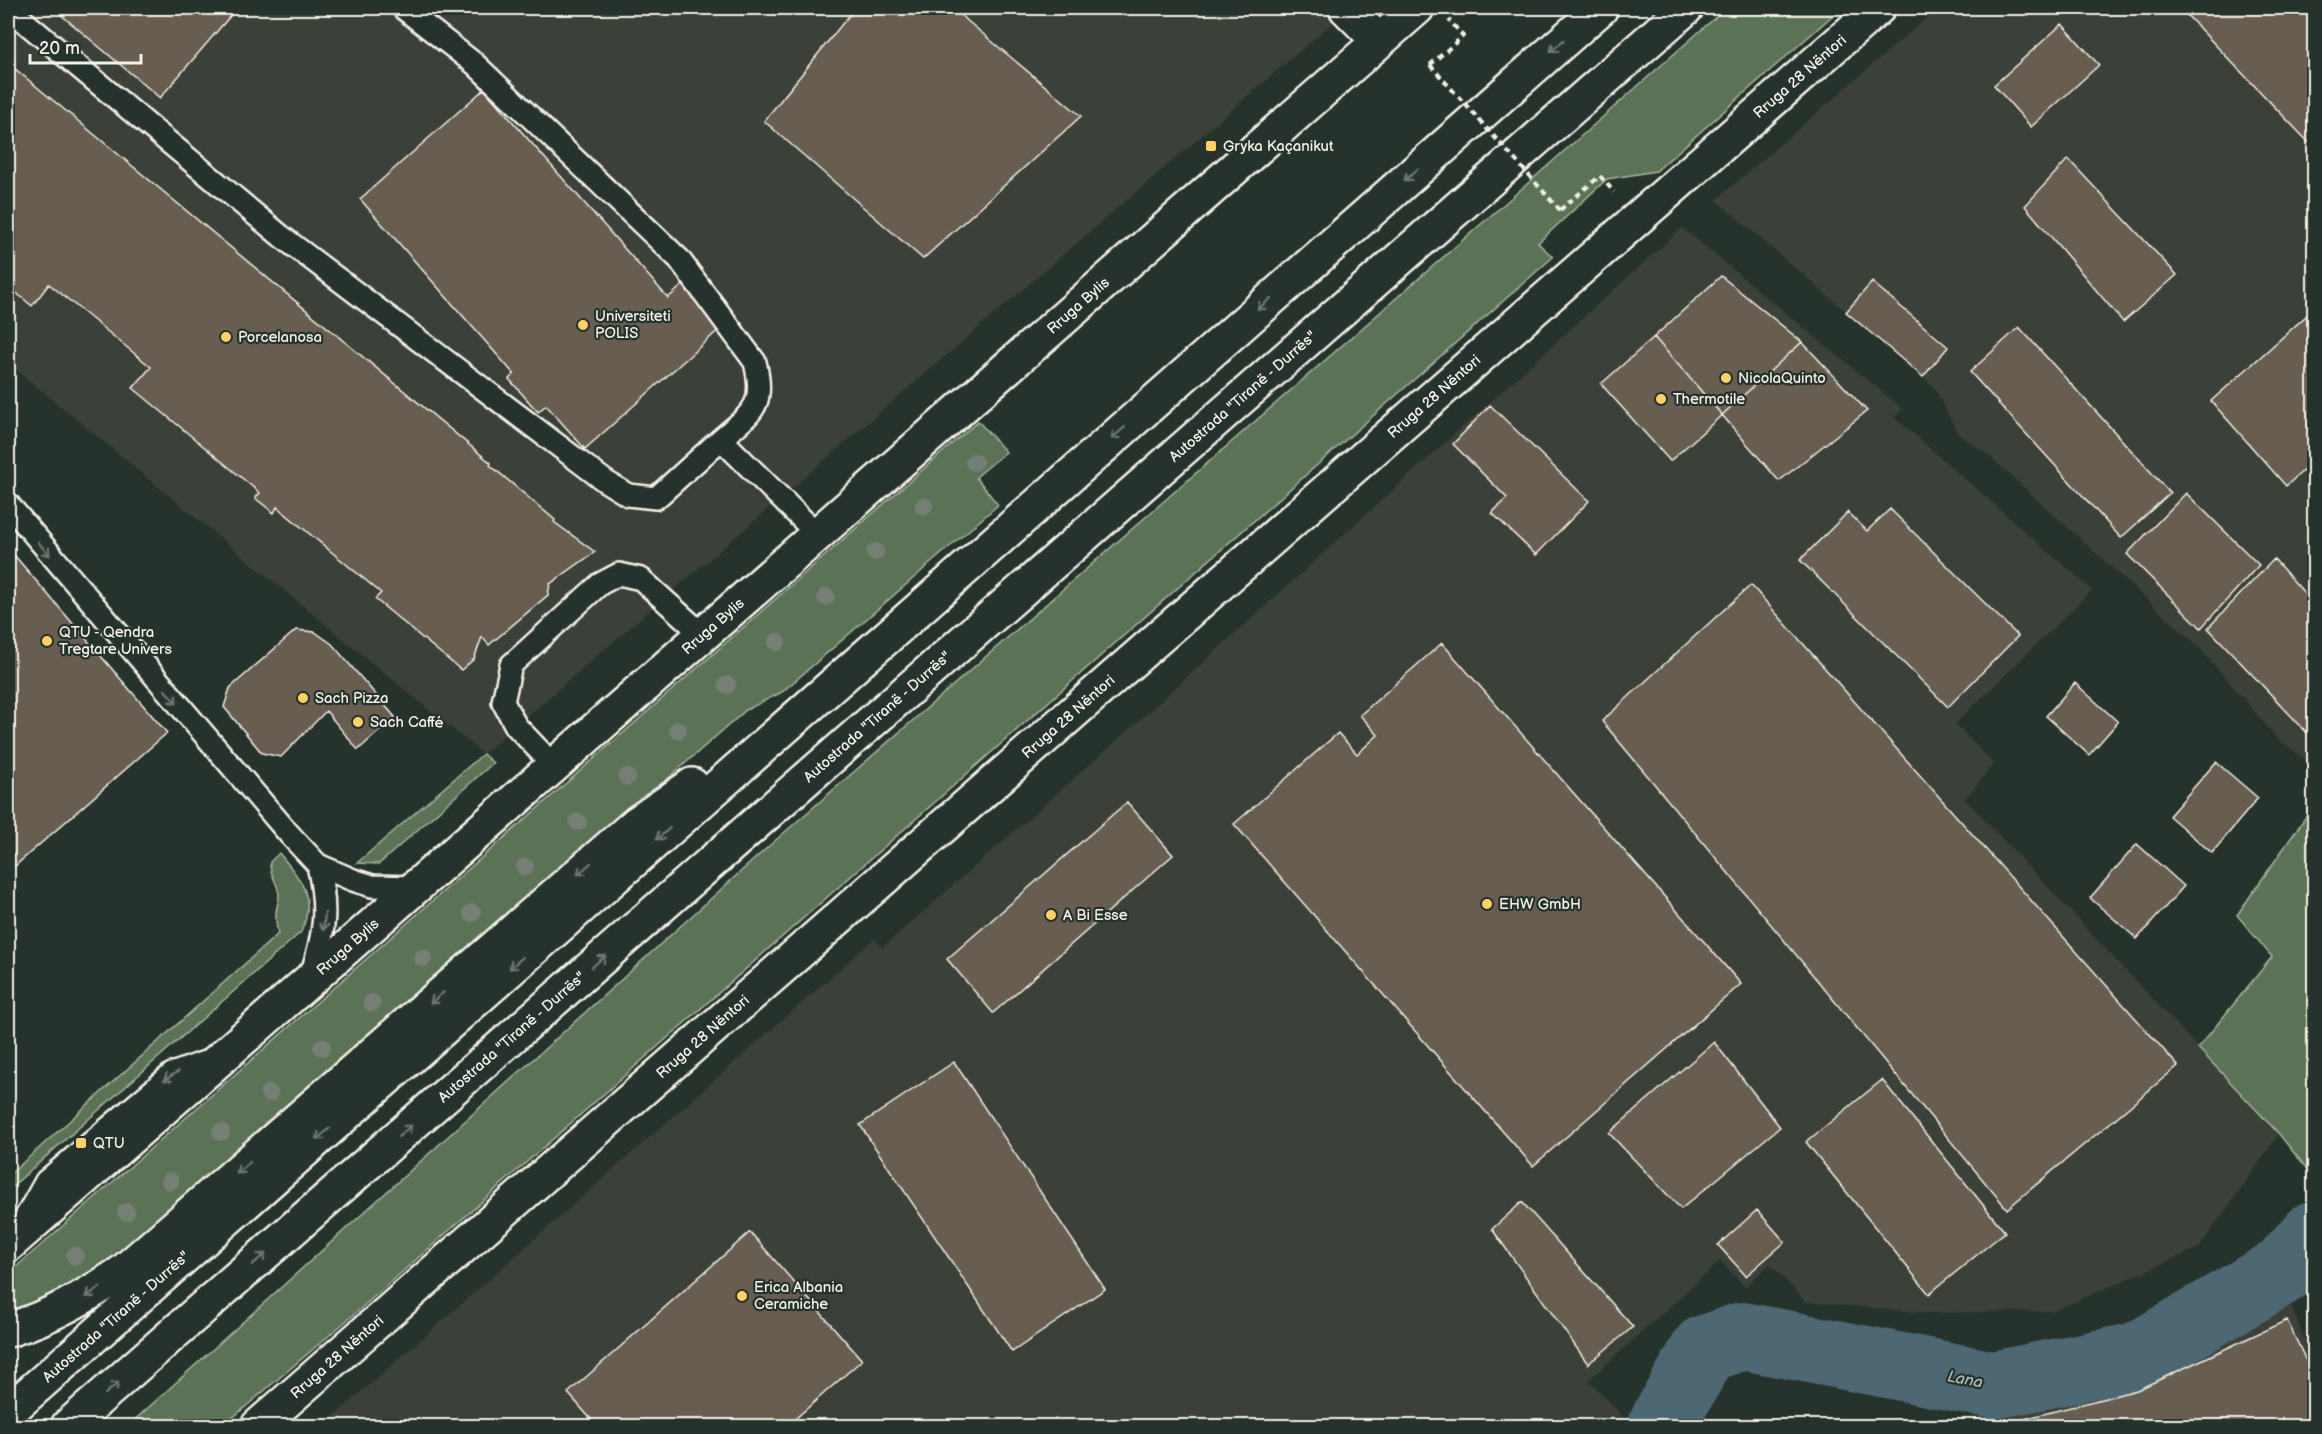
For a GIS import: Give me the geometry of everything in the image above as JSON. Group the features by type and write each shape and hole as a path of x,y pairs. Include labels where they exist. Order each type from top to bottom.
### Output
{"main road":[{"path":"1346,8 1379,41"},
{"name":"Rruga Bylis","path":"10,1243 1417,8"},
{"name":"Autostrada \"Tiranë - Durrës\"","path":"8,1412 1601,8"},
{"name":"Autostrada \"Tiranë - Durrës\"","path":"68,1426 1686,8"},
{"name":"Rruga 28 Nëntori","path":"258,1426 1878,8"},
{"path":"8,1330 51,1314 88,1296 124,1271 637,823 801,712"}],"lane":[{"path":"8,8 280,236 605,481 628,495 657,498 753,411 759,396 759,380 755,362 679,259 475,64 403,8"},
{"path":"721,439 817,534"},
{"path":"8,504 318,865 372,886 416,887"},
{"path":"554,766 516,726 503,702 511,665 600,584 619,574 641,579 704,635"},
{"path":"309,981 322,942 325,913 318,865"}],"path":[{"path":"1463,36 1430,65 1560,210 1593,183"}],"shaded area":[{"path":"8,8 1350,8 483,754 8,363"},
{"path":"1938,8 2314,8 2314,766 2279,740 2197,645 1987,454 1958,434 1934,387 1716,200"},
{"path":"1682,228 1903,409 1894,417 2092,590 1955,724 1994,764 1965,799 2279,1134 2199,1248 2053,1311 1926,1313 1806,1302 1770,1264 1745,1287 1720,1261 1589,1380 1627,1421 1624,1426 323,1426 875,938 882,948 1113,744"},
{"path":"2289,1302 2314,1361 2314,1426 2013,1426 2007,1411 2129,1383"}],"green space":[{"path":"1726,8 1841,8 1656,171 1607,179 1538,243 1553,257 359,1310 223,1426 128,1426 769,846"},
{"path":"978,421 1006,452 976,477 998,505 782,692 746,710 460,961 88,1280 8,1315 8,1274"},
{"path":"483,754 493,763 379,864 357,863"},
{"path":"2314,805 2314,1178 2279,1134 2198,1048 2272,957 2237,915"},
{"path":"279,853 300,881 307,899 306,920 301,932 8,1190 8,1176 278,934 276,917 279,895 270,862"}],"building":[{"path":"53,8 237,8 160,98"},
{"path":"855,8 952,8 1081,116 923,259 764,121"},
{"path":"2180,8 2302,8 2314,21 2314,148"},
{"path":"2062,24 2099,65 2031,127 1994,85"},
{"name":"Porcelanosa","path":"8,63 491,463 490,465 555,520 554,522 595,552 550,584 548,595 489,645 482,637 474,659 461,670 375,599 381,593 277,507 274,513 255,498 260,493 133,388 151,367 49,284 32,306 8,286"},
{"path":"484,89 668,298 684,284 722,327 585,449 546,405 538,412 509,379 514,374 360,199"},
{"path":"2068,159 2177,275 2123,322 2025,206"},
{"name":"NicolaQuinto","path":"1721,276 1802,342 1722,415 1654,337"},
{"path":"1872,282 1948,347 1923,377 1846,312"},
{"path":"2314,309 2314,461 2286,486 2211,401"},
{"path":"2019,327 2170,493 2121,538 1970,372"},
{"name":"Thermotile","path":"1654,337 1722,415 1670,461 1601,384"},
{"path":"1802,342 1867,411 1779,481 1722,415"},
{"path":"1490,405 1589,501 1536,555 1492,513 1507,498 1453,444"},
{"path":"2186,493 2259,565 2201,628 2127,554"},
{"path":"1890,509 2018,636 1948,707 1800,560 1848,512 1867,531"},
{"name":"QTU - Qendra Tregtare Univers","path":"8,548 167,733 8,872"},
{"path":"2274,559 2314,604 2314,740 2208,628"},
{"path":"1751,585 2178,1066 2007,1209 1602,721"},
{"name":"Sach Pizza","path":"296,630 315,632 332,644 395,717 358,750 326,711 281,757 262,753 224,707 230,688"},
{"name":"EHW GmbH","path":"1442,643 1741,984 1533,1166 1234,824 1338,733 1357,754 1378,735 1360,715"},
{"path":"2075,683 2118,722 2089,755 2046,716"},
{"path":"2216,762 2258,798 2212,853 2169,816"},
{"name":"A Bi Esse","path":"1127,802 1173,855 993,1013 947,959"},
{"path":"2137,844 2184,886 2137,939 2090,898"},
{"path":"1714,1042 1780,1127 1681,1209 1609,1133"},
{"path":"954,1062 1105,1289 1012,1352 860,1125"},
{"path":"1882,1080 2005,1232 1929,1294 1806,1142"},
{"path":"1522,1202 1633,1327 1588,1364 1492,1229"},
{"path":"1757,1210 1785,1242 1746,1276 1718,1245"},
{"name":"Erica Albania Ceramiche","path":"750,1232 862,1360 787,1426 597,1426 568,1393"},
{"path":"2287,1320 2314,1378 2314,1426 2023,1426 2020,1420 2137,1390"}],"waterway":[{"name":"Lana","path":"1662,1426 1705,1349 1743,1336 1994,1385 2138,1356 2282,1271 2314,1235"}],"place":[{"name":"Gryka Kaçanikut","path":"1211,146"},
{"name":"Universiteti POLIS","path":"583,325"},
{"name":"Porcelanosa","path":"226,337"},
{"name":"NicolaQuinto","path":"1726,378"},
{"name":"Thermotile","path":"1661,399"},
{"name":"QTU - Qendra Tregtare Univers","path":"47,641"},
{"name":"Sach Pizza","path":"303,698"},
{"name":"Sach Caffé","path":"358,722"},
{"name":"EHW GmbH","path":"1487,904"},
{"name":"A Bi Esse","path":"1051,915"},
{"name":"QTU","path":"81,1143"},
{"name":"Erica Albania Ceramiche","path":"742,1296"}]}
